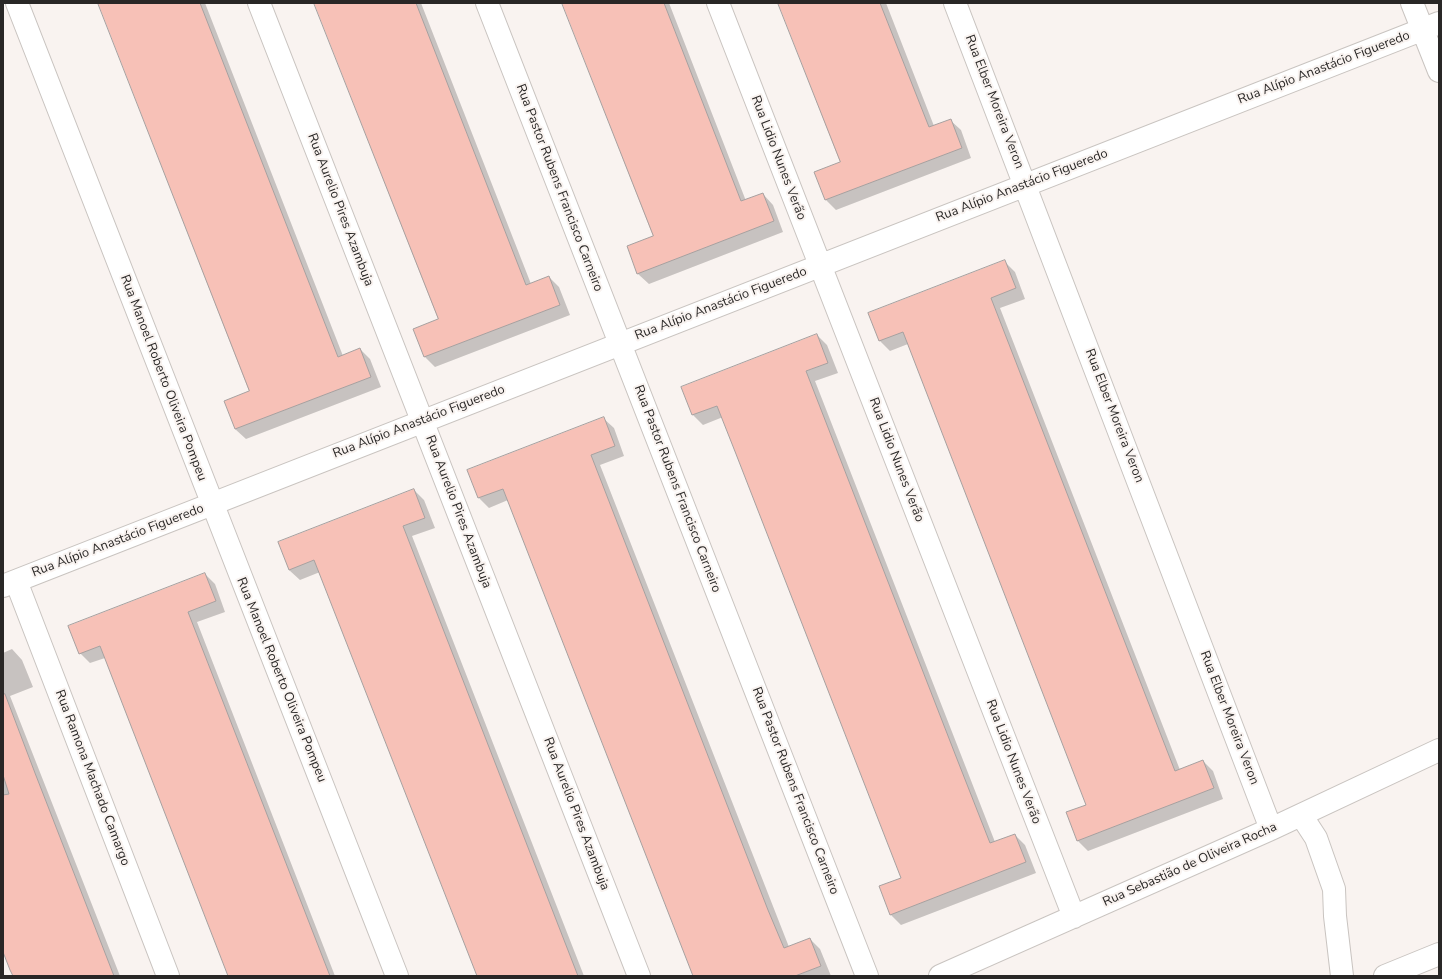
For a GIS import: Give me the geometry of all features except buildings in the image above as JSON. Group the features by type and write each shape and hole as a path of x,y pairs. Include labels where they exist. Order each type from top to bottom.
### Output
{"street":[{"name":"Rua Manoel Roberto Oliveira Pompeu","path":"17,3 398,976"},
{"name":"Rua Aurelio Pires Azambuja","path":"258,3 639,976"},
{"name":"Rua Pastor Rubens Francisco Carneiro","path":"487,3 867,976"},
{"name":"Rua Lidio Nunes Verão","path":"718,3 1074,917"},
{"name":"Rua Elber Moreira Veron","path":"955,3 1026,184 1271,829"},
{"path":"1412,3 1431,26 1439,71"},
{"name":"Rua Alípio Anastácio Figueredo","path":"10,583 1431,26"},
{"name":"Rua Ramona Machado Camargo","path":"10,583 168,976"},
{"name":"Rua Sebastião de Oliveira Rocha","path":"940,976 1271,829 1439,750"},
{"path":"1301,815 1316,838 1334,889 1335,916 1342,976"},
{"path":"1385,976 1439,954"}]}
